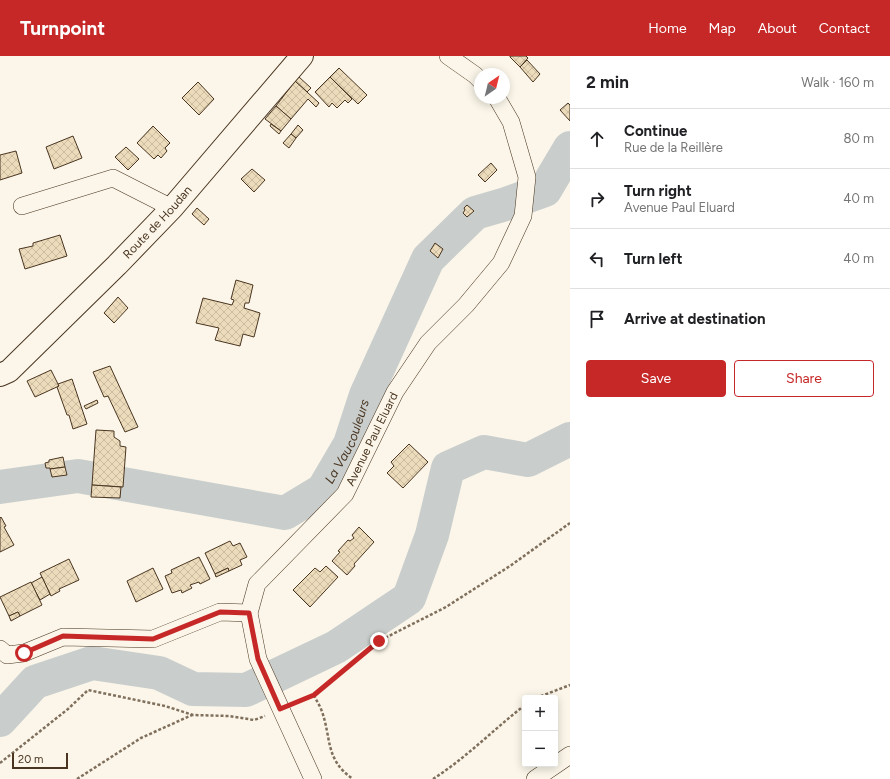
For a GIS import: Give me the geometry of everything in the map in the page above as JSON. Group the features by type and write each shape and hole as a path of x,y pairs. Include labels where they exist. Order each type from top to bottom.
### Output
{"street":[{"name":"Route de Houdan","path":"0,375 9,371 112,270 172,208 302,56"},
{"path":"448,56 474,74"},
{"name":"Avenue Paul Eluard","path":"313,779 258,659 249,613 257,584 345,494 394,392 428,343 466,305 502,263 523,216 528,177 511,122 500,104"},
{"path":"22,206 113,178 172,208"},
{"path":"2,656 24,653 63,636 153,639 220,612 249,613"},
{"path":"535,779 570,755"}],"path":[{"path":"0,763 68,709 88,690 165,706 192,715 229,716 254,720 314,695 379,641 446,607 510,566 570,523"},
{"path":"544,695 570,685"},
{"path":"314,695 321,710 333,757 346,774 353,779"},
{"path":"433,779 453,766 497,727 522,707"},
{"path":"77,779 140,738 192,715"}],"building":[{"path":"510,56 526,56 528,58 520,67"},
{"path":"527,60 540,74 533,82 520,67"},
{"path":"339,68 367,95 358,104 330,77"},
{"path":"299,77 311,88 307,92 295,81"},
{"path":"330,77 352,99 348,103 345,100 337,108 332,103 329,107 315,92"},
{"path":"295,81 319,103 316,107 308,99 291,119 276,106"},
{"path":"198,82 214,99 199,115 182,98"},
{"path":"568,103 570,105 570,121 560,110"},
{"path":"276,106 291,119 281,131 265,119"},
{"path":"271,124 281,131 279,134 270,126"},
{"path":"298,125 303,130 296,138 291,134"},
{"path":"153,126 170,143 165,148 167,151 161,158 158,155 154,159 137,143"},
{"path":"291,134 296,138 289,148 283,143"},
{"path":"73,136 82,158 54,169 46,147"},
{"path":"126,147 139,159 128,170 115,157"},
{"path":"16,151 22,173 0,180 0,155"},
{"path":"491,163 497,170 485,182 478,175"},
{"path":"252,169 265,180 254,192 241,179"},
{"path":"467,205 474,211 467,217 463,213 465,210 464,208"},
{"path":"197,208 209,219 204,225 192,214"},
{"path":"60,235 67,256 25,269 19,249 33,246 33,243"},
{"path":"435,243 443,249 438,258 430,251"},
{"path":"236,280 253,285 249,303 245,303 244,308 260,313 254,337 243,334 240,346 215,340 219,328 196,323 203,298 232,305 234,300 231,299"},
{"path":"118,297 128,308 114,323 104,313"},
{"path":"110,366 138,427 125,432 108,396 104,397 93,372"},
{"path":"51,370 59,386 35,397 27,381"},
{"path":"72,379 87,424 73,429 69,415 67,415 57,387 59,386 58,384"},
{"path":"97,400 98,403 86,409 84,406"},
{"path":"96,430 114,431 114,437 120,441 120,446 126,447 123,487 92,485"},
{"path":"409,444 428,462 403,488 387,473 394,466 391,462"},
{"path":"63,457 65,467 50,469 46,468 45,463 49,462 49,460"},
{"path":"65,467 67,475 52,477 50,469"},
{"path":"92,485 121,487 120,498 91,497"},
{"path":"1,517 6,526 4,527 14,545 0,552 0,518"},
{"path":"359,527 374,542 354,564 355,566 347,575 332,561 340,552 338,551 348,540 350,541 354,538 352,535"},
{"path":"230,541 233,546 240,543 247,557 240,560 242,565 229,571 228,568 215,574 205,553"},
{"path":"199,557 210,579 200,584 199,582 190,585 192,588 182,593 181,590 172,593 165,576 172,573 171,570"},
{"path":"69,559 79,580 59,589 60,591 51,596 40,573"},
{"path":"326,566 338,577 310,607 293,590 315,568 320,572"},
{"path":"153,568 163,589 136,602 127,581"},
{"path":"228,568 229,571 216,577 215,574"},
{"path":"42,577 50,594 40,600 31,583"},
{"path":"31,582 42,605 20,616 18,612 9,616 0,597"},
{"path":"18,612 20,616 11,621 9,616"}],"waterway":[{"name":"La Vaucouleurs","path":"0,487 78,476 285,513 323,490 350,444 366,395 428,259 475,213 545,190 570,148"},
{"name":"La Vaucouleurs","path":"0,720 35,682 92,663 159,673 193,689 246,690 336,647 409,598 432,535 448,468 484,452 528,460 570,439"}],"route":[{"path":"24,653 63,636 153,639 220,612 249,613 258,659 280,709 314,695 379,641"}]}
